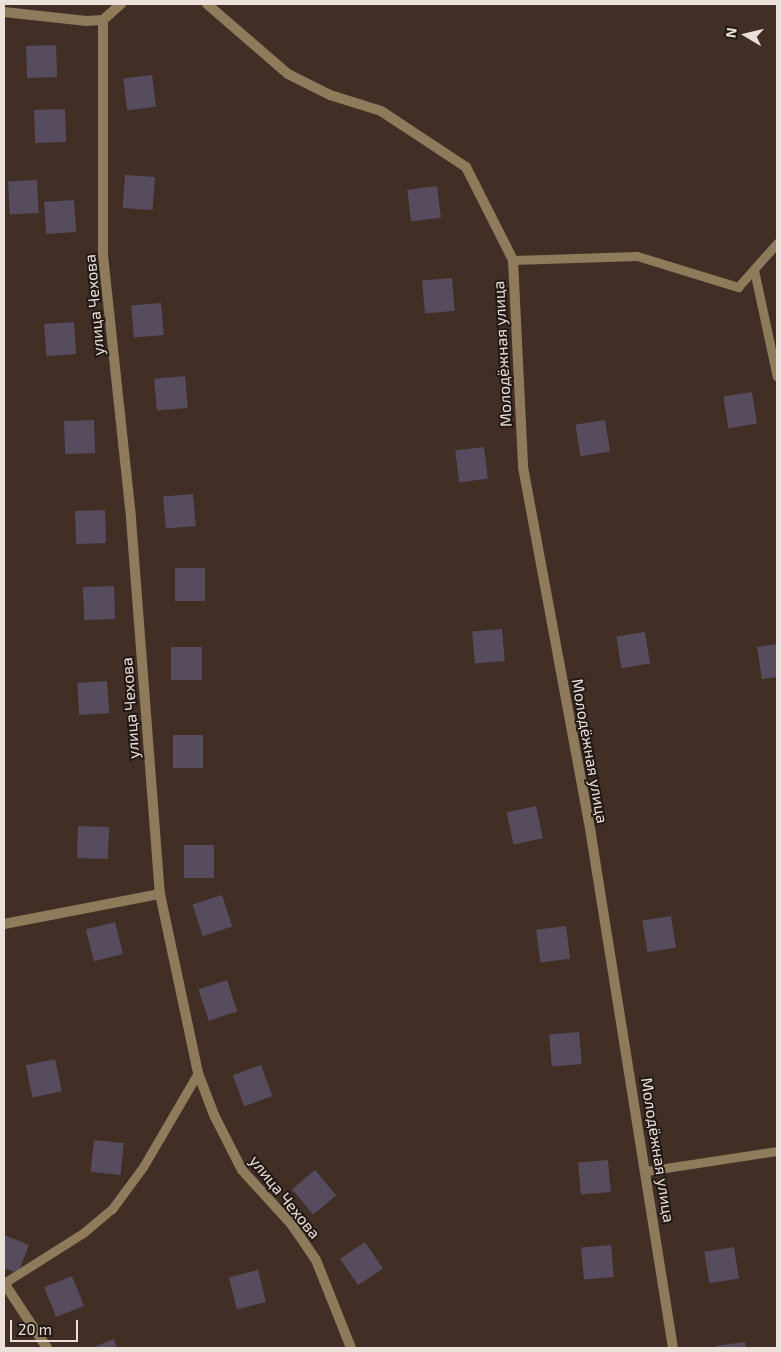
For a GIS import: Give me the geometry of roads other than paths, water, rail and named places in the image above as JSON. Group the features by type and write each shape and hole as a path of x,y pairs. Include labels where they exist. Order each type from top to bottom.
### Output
{"street":[{"path":"4,12 103,20 120,4"},
{"name":"Молодёжная улица","path":"207,4 288,74 330,95 381,111 466,167 513,260 522,466 591,835 674,1348"},
{"name":"улица Чехова","path":"103,20 103,255 131,519 160,894 198,1073 242,1170 292,1225 316,1260 351,1348"},
{"path":"4,924 160,894"},
{"path":"4,1283 47,1348"}],"lane":[{"path":"513,260 637,256 738,287 777,243"},
{"path":"754,270 777,377"},
{"path":"4,1283 83,1233 112,1208 143,1167 198,1073"},
{"path":"646,1171 777,1152"}]}
